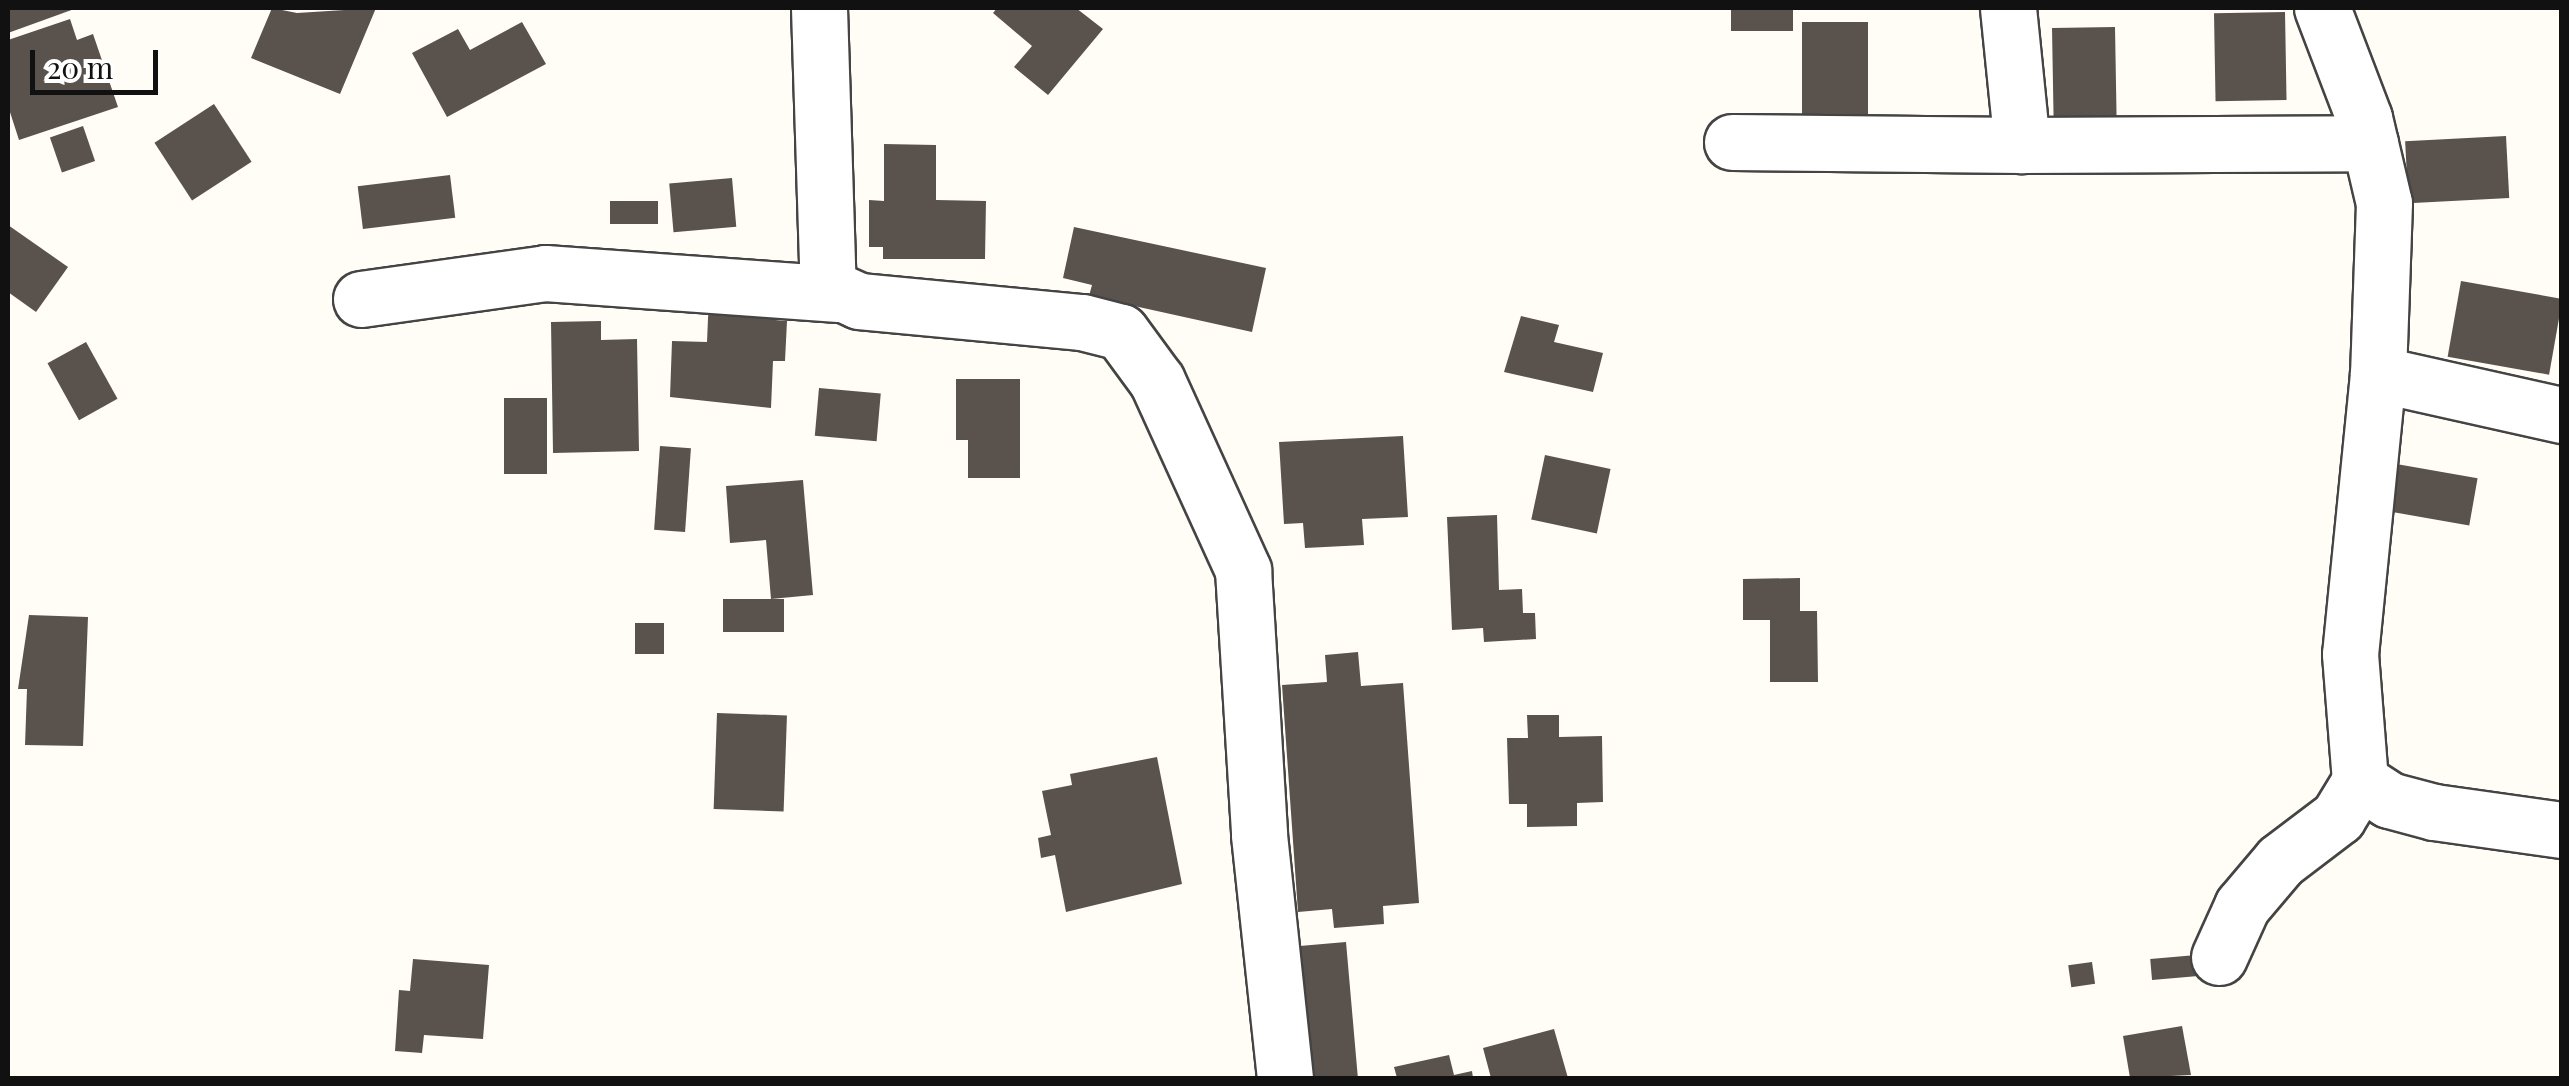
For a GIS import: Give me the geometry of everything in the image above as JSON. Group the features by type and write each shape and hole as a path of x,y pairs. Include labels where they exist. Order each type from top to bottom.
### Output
{"street":[{"path":"819,8 825,279 838,294"},
{"path":"2008,8 2022,145"},
{"path":"2219,957 2242,906 2280,862 2338,816 2360,781 2350,654 2378,374 2384,203 2370,142 2322,8"},
{"path":"1732,142 2370,142"},
{"path":"360,298 545,272 838,294 1110,326 1132,339 1157,381 1243,570 1259,836 1284,1078"},
{"path":"2378,374 2562,415"},
{"path":"2360,781 2388,800 2434,812 2562,830"}],"building":[{"path":"8,8 77,8 8,33"},
{"path":"272,8 297,13 376,8 340,94 251,58"},
{"path":"997,8 1076,8 1103,29 1048,95 1014,67 1032,46 993,13"},
{"path":"1731,8 1793,8 1793,31 1731,31"},
{"path":"2285,12 2287,100 2216,101 2214,13"},
{"path":"70,19 77,40 93,34 118,107 19,140 8,106 8,40"},
{"path":"522,22 546,64 447,117 412,53 458,29 470,50"},
{"path":"1802,22 1868,22 1868,116 1802,116"},
{"path":"2115,27 2117,121 2054,122 2052,28"},
{"path":"214,104 252,162 192,201 154,143"},
{"path":"83,126 95,161 62,172 50,137"},
{"path":"2506,136 2509,198 2408,203 2405,141"},
{"path":"884,144 936,145 936,200 986,201 985,259 883,259 883,247 869,247 869,200 884,201"},
{"path":"450,175 455,218 363,229 358,186"},
{"path":"732,178 736,227 674,232 669,183"},
{"path":"610,201 658,201 658,224 610,224"},
{"path":"8,225 68,267 36,312 8,292"},
{"path":"1074,227 1266,268 1252,332 1089,296 1092,285 1063,278"},
{"path":"2461,281 2562,299 2549,375 2448,357"},
{"path":"709,295 776,298 775,320 787,321 785,361 773,361 771,408 670,397 672,341 707,342"},
{"path":"1521,316 1559,325 1554,342 1603,353 1593,392 1504,372"},
{"path":"601,321 601,340 637,339 639,451 553,453 551,322"},
{"path":"86,342 118,399 79,420 48,363"},
{"path":"956,379 1020,379 1020,478 968,478 968,440 956,440"},
{"path":"819,388 881,393 877,441 815,436"},
{"path":"504,398 547,398 547,474 504,474"},
{"path":"1403,436 1408,517 1362,519 1364,545 1305,548 1303,523 1284,524 1279,442"},
{"path":"660,446 691,448 685,532 654,530"},
{"path":"1545,455 1611,469 1597,533 1531,520"},
{"path":"2385,462 2478,478 2469,526 2377,509"},
{"path":"803,480 813,595 771,599 766,540 730,543 726,486"},
{"path":"1497,515 1499,590 1522,589 1523,613 1535,613 1536,639 1484,642 1483,628 1452,630 1447,517"},
{"path":"1800,578 1800,611 1817,611 1818,682 1770,682 1770,620 1743,620 1743,579"},
{"path":"723,599 784,599 784,632 723,632"},
{"path":"29,615 88,617 83,746 25,745 27,689 18,689"},
{"path":"635,623 664,623 664,654 635,654"},
{"path":"1358,652 1361,686 1403,683 1419,903 1383,906 1384,924 1334,928 1332,909 1298,912 1282,685 1327,682 1325,655"},
{"path":"717,713 787,715 784,811 714,809"},
{"path":"1527,715 1559,715 1559,737 1602,736 1603,802 1577,803 1577,826 1527,827 1527,804 1509,804 1507,738 1528,738"},
{"path":"1157,757 1182,884 1066,912 1055,855 1041,858 1038,838 1051,835 1042,791 1072,785 1070,774"},
{"path":"1346,942 1358,1078 1291,1078 1279,948"},
{"path":"2208,954 2210,975 2152,980 2150,959"},
{"path":"413,959 489,965 483,1039 424,1035 422,1053 395,1051 399,990 410,991"},
{"path":"2092,962 2095,984 2071,987 2068,965"},
{"path":"2182,1026 2191,1075 2130,1078 2123,1036"},
{"path":"1554,1029 1568,1078 1491,1078 1483,1048"},
{"path":"1449,1055 1454,1075 1472,1071 1473,1078 1397,1078 1394,1067"}]}
